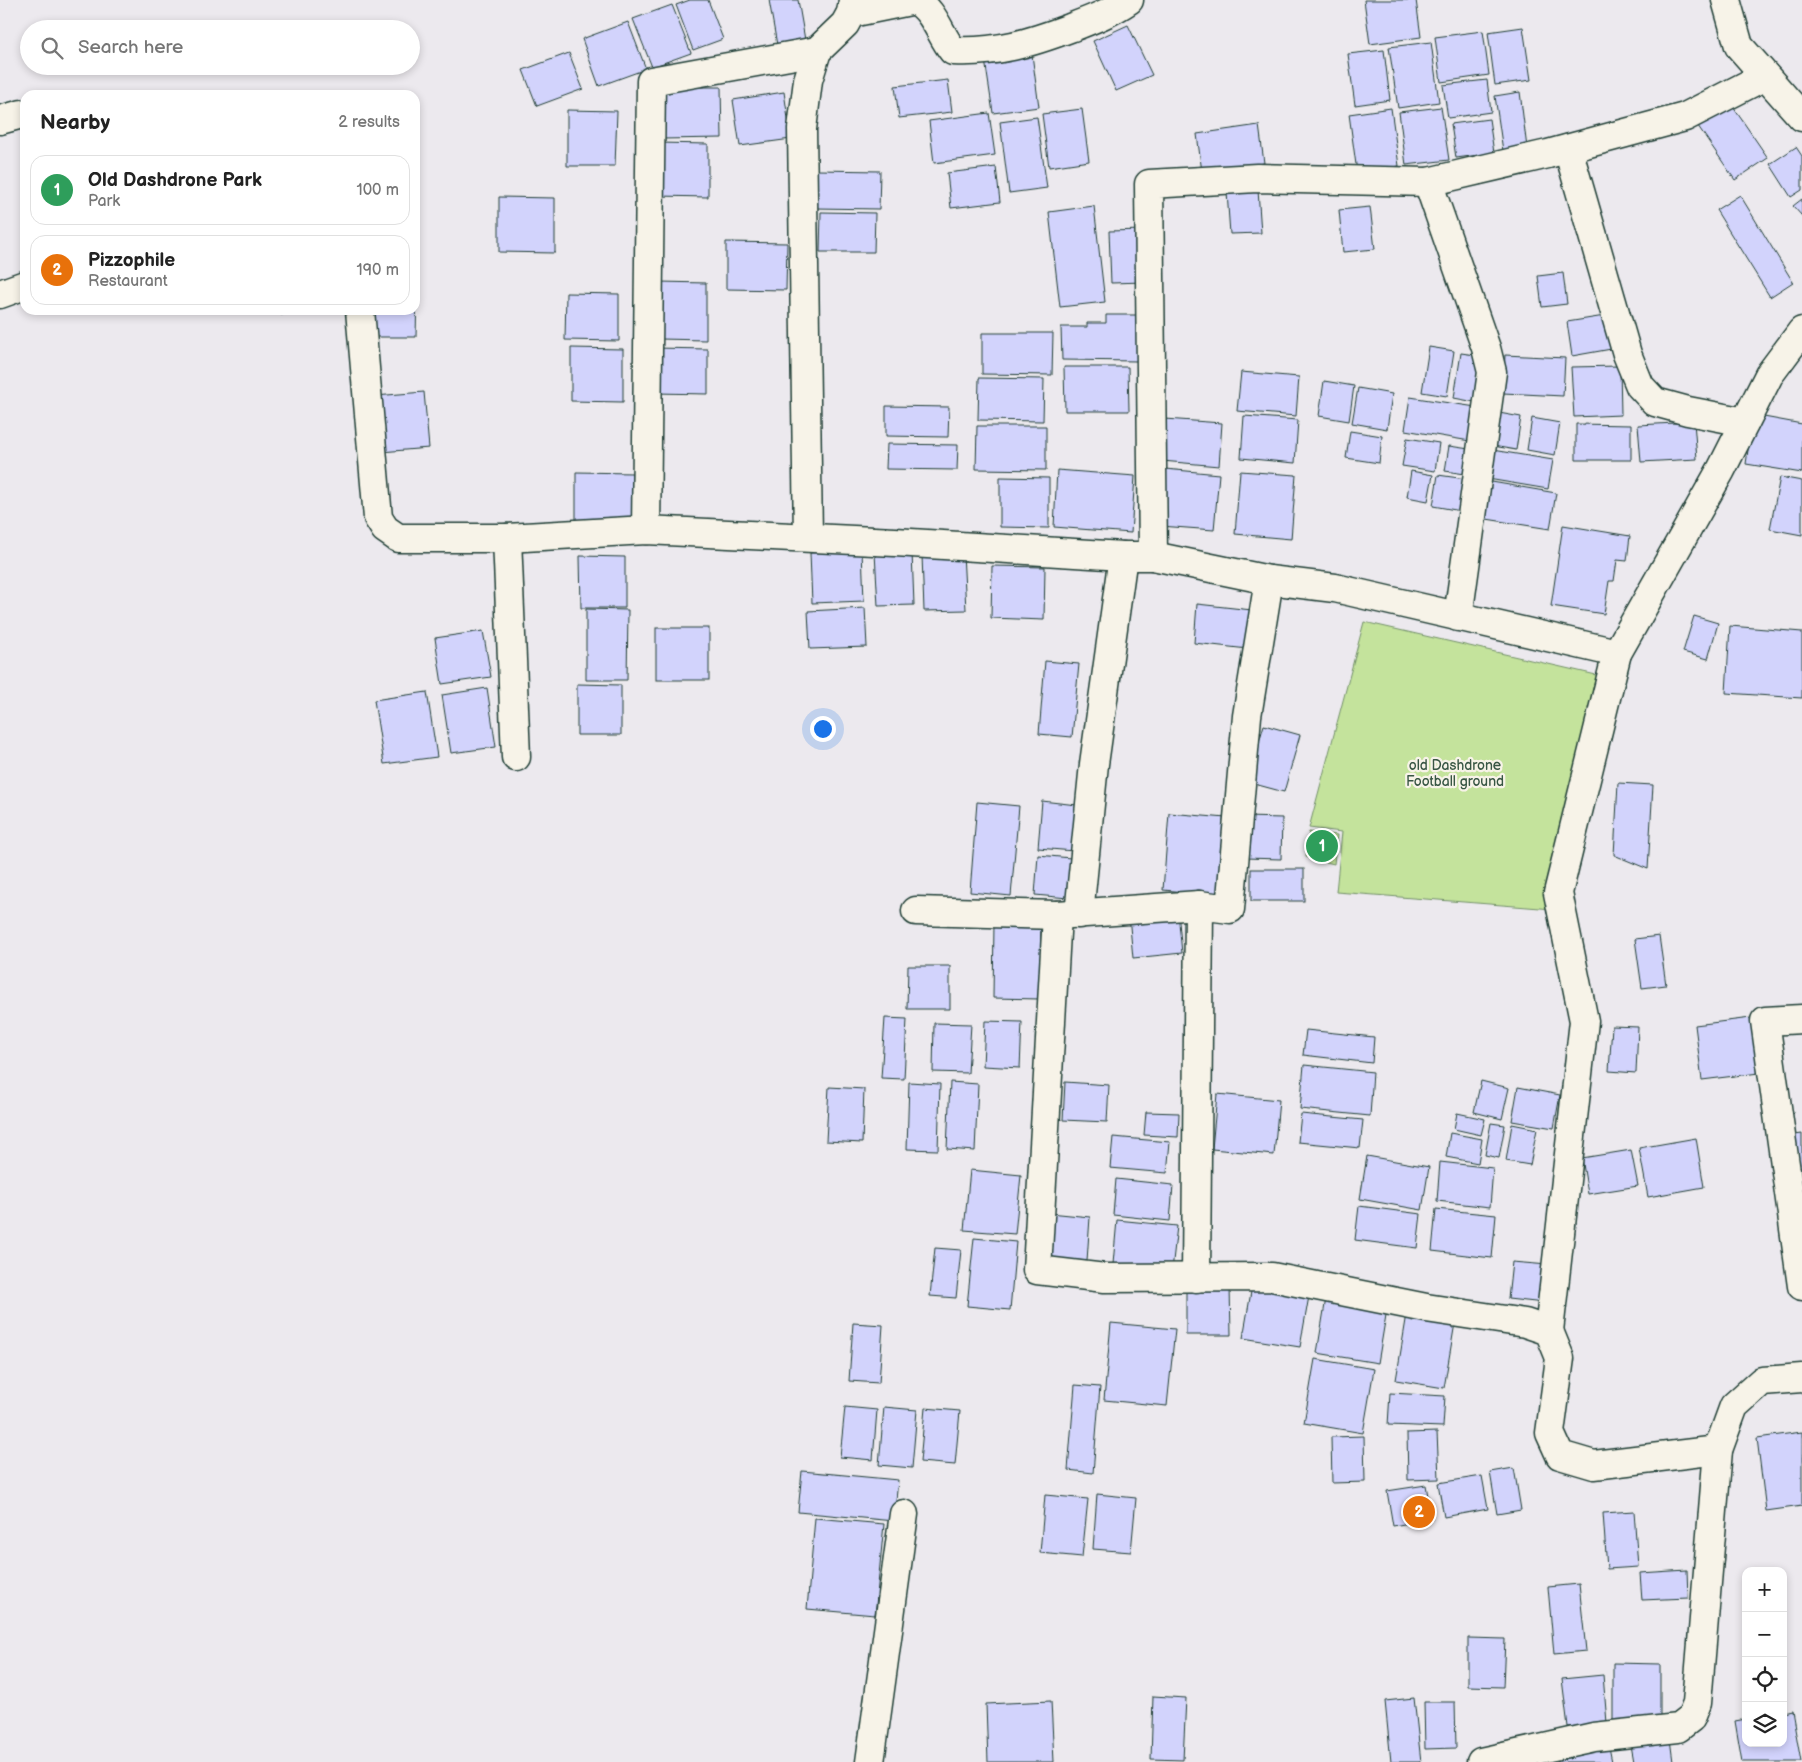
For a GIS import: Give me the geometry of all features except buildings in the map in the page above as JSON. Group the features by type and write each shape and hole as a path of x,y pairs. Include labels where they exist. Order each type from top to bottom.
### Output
{"street":[{"path":"808,537 802,129 808,80 817,51 845,24 852,6 915,0 924,5 953,51 973,52 1007,48 1031,42 1111,12 1129,0"},
{"path":"1726,0 1739,46 1802,117"},
{"path":"646,530 651,81 817,51"},
{"path":"1153,556 1149,184 1257,178 1428,182 1568,149 1685,117 1765,76"},
{"path":"1568,149 1627,354 1640,386 1655,402 1688,411 1745,422"},
{"path":"1428,182 1486,348 1492,372 1458,617"},
{"path":"0,294 20,287"},
{"path":"360,315 378,518 385,529 398,538 507,538 646,530 808,537 1123,556 1153,556 1269,580 1335,588 1617,653"},
{"path":"1718,1450 1594,1465 1560,1455 1550,1433 1560,1358 1549,1331 1584,1021 1558,893 1617,653 1721,470 1769,375 1802,331"},
{"path":"507,538 516,757"},
{"path":"1123,556 1094,764 1068,914 1038,1270 1105,1278 1272,1277 1426,1308 1525,1323 1549,1331"},
{"path":"916,911 1068,914 1199,905 1230,910 1248,716 1269,580"},
{"path":"1196,1278 1199,905"},
{"path":"1802,1019 1765,1021 1802,1286"},
{"path":"1481,1762 1594,1737 1678,1728 1691,1718 1697,1703 1718,1450 1734,1406 1762,1381 1802,1378"},
{"path":"870,1762 904,1514"}],"green space":[{"name":"old Dashdrone Football ground","path":"1364,622 1605,677 1553,909 1336,892 1342,832 1309,828"},
{"path":"1309,832 1337,835 1334,864 1306,857"}],"place":[{"name":"Old Dashdrone Park","path":"1322,846"},
{"name":"Pizzophile","path":"1419,1512"}]}
